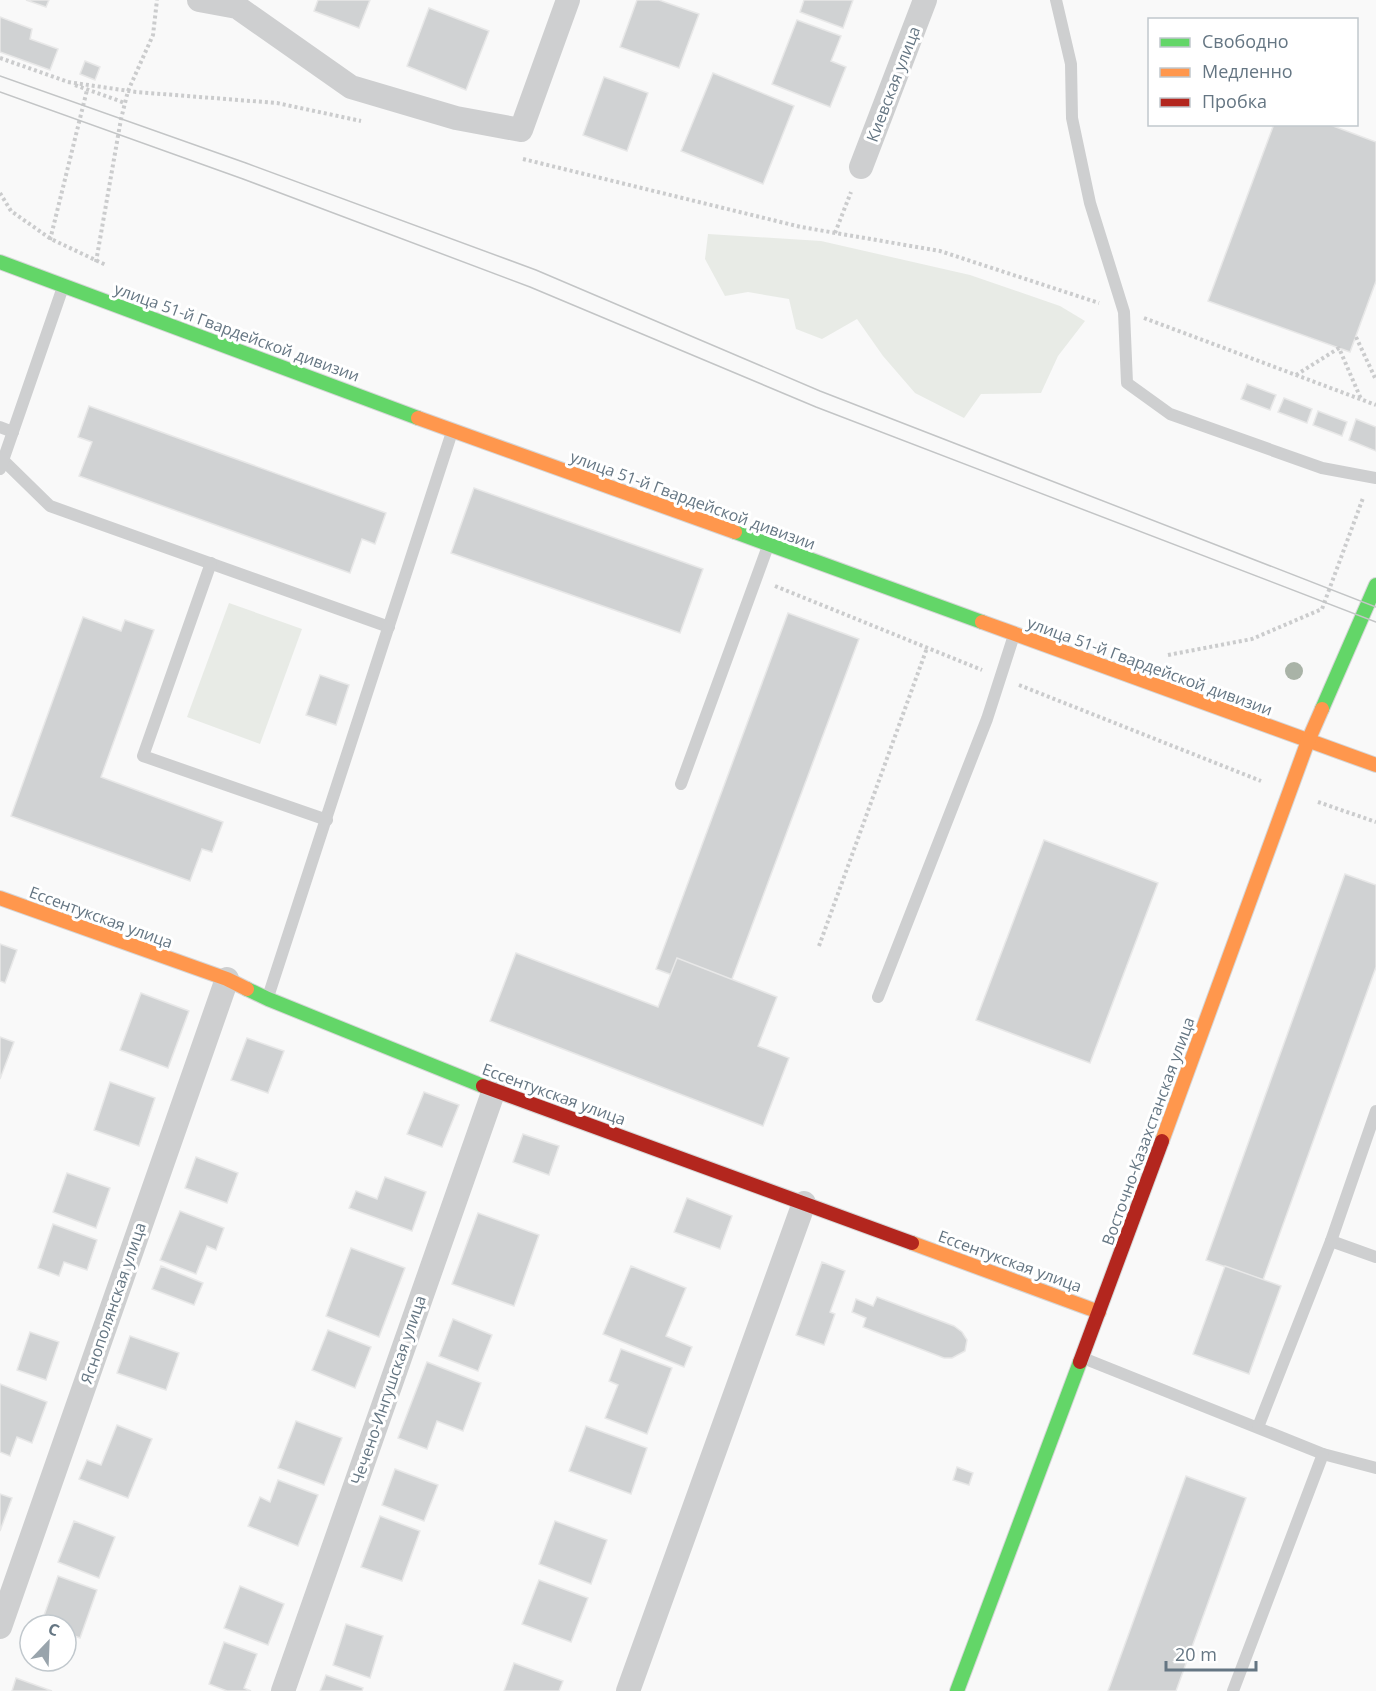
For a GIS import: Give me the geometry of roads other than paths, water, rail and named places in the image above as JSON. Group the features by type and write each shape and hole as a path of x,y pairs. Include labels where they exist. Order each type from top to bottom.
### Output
{"street":[{"path":"199,0 238,4 351,87 456,118 521,130 568,0"},
{"name":"Киевская улица","path":"861,168 925,0"},
{"name":"улица 51-й Гвардейской дивизии","path":"0,262 452,430 1376,765"},
{"name":"Восточно-Казахстанская улица","path":"957,1691 1099,1312 1308,741 1376,585"},
{"name":"Ессентукская улица","path":"0,898 227,979 268,999 494,1090 1099,1312"},
{"name":"Яснополянская улица","path":"0,1627 227,979"},
{"name":"Чечено-Ингушская улица","path":"283,1691 494,1090"},
{"path":"628,1691 804,1203"}],"lane":[{"path":"1056,0 1071,64 1072,118 1090,203 1124,312 1127,383 1170,414 1322,468 1373,477"},
{"path":"64,286 2,465 50,506 389,627"},
{"path":"0,427 13,432"},
{"path":"268,999 452,430"},
{"path":"681,784 768,545"},
{"path":"211,563 142,756 327,820"},
{"path":"878,997 1001,678 1014,634"},
{"path":"1258,1427 1331,1240 1376,1111"},
{"path":"1331,1240 1376,1257"},
{"path":"1082,1358 1323,1454 1376,1468"},
{"path":"1233,1691 1323,1454"}],"tram line":[{"path":"0,76 246,163 536,270 820,391 1376,607"},
{"path":"0,92 243,179 530,287 816,407 1376,622"}]}
